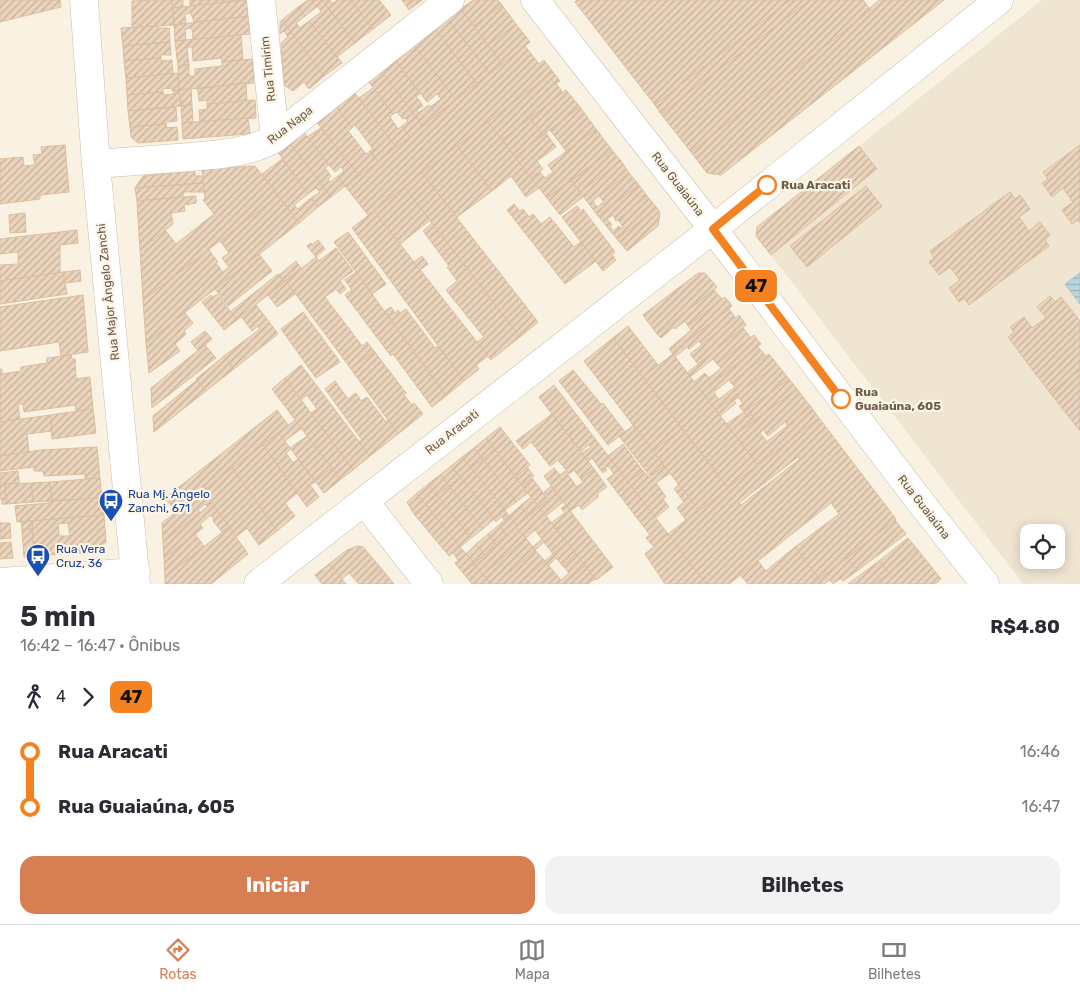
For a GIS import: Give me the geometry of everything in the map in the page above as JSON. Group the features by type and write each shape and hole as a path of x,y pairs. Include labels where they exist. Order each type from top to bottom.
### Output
{"street":[{"name":"Rua Major Ângelo Zanchi","path":"84,0 96,164 136,578"},
{"name":"Rua Timirim","path":"261,0 275,138"},
{"name":"Rua Napa","path":"96,164 248,150 265,144 450,0"},
{"name":"Rua Guaiaúna","path":"535,0 985,584"},
{"name":"Rua Aracati","path":"258,584 713,229 999,0"},
{"path":"364,501 429,584"},
{"path":"0,582 136,578"}],"shaded area":[{"path":"1042,0 1080,0 1080,584 1023,584 771,255 877,170 859,146"}],"water":[{"path":"1080,273 1080,304 1065,284"}],"building":[{"path":"0,0 60,0 61,7 0,22"},
{"path":"172,0 174,25 132,28 132,1"},
{"path":"172,0 183,0 183,7 173,8"},
{"path":"190,0 239,0 239,1 190,6"},
{"path":"247,0 248,16 194,22 191,13 185,14 186,23 174,25 173,8"},
{"path":"308,0 322,0 355,43 337,57 309,21 321,12 318,6 305,16 298,7"},
{"path":"322,0 330,0 332,4 337,0 351,0 373,29 355,43"},
{"path":"351,0 379,0 391,15 373,29"},
{"path":"402,0 422,0 409,10"},
{"path":"473,0 498,0 502,5 474,26 461,9"},
{"path":"577,0 790,0 655,105 575,2"},
{"path":"790,0 810,0 661,114 655,105"},
{"path":"810,0 863,0 871,10 691,152 661,114"},
{"path":"879,0 944,0 721,175 707,173 691,152 871,10 870,8"},
{"path":"502,5 516,24 488,45 474,26"},
{"path":"298,7 305,16 296,23 300,28 309,21 342,63 324,76 282,20"},
{"path":"461,9 502,64 490,74 448,19"},
{"path":"248,16 250,34 193,40 192,28 185,29 186,41 175,41 174,25"},
{"path":"448,19 490,74 477,84 435,29"},
{"path":"282,20 324,76 309,89 304,82 293,91 284,85 281,43 288,37 284,31 280,34 280,22"},
{"path":"516,24 530,42 502,64 488,45"},
{"path":"158,26 158,28 169,28 170,42 123,46 121,28"},
{"path":"435,29 477,84 456,100 414,45"},
{"path":"241,35 243,60 222,62 222,58 193,61 192,47 187,47 189,65 178,66 175,41"},
{"path":"170,42 171,55 161,55 161,58 124,61 123,46"},
{"path":"414,45 456,100 437,115 430,107 441,99 437,94 427,102 395,60"},
{"path":"525,46 539,64 544,60 553,72 368,215 345,186"},
{"path":"161,58 161,61 172,60 173,74 126,78 124,61"},
{"path":"252,59 254,83 179,90 178,66 189,65 189,76 195,76 195,69 222,66 222,62"},
{"path":"395,60 420,94 416,96 423,106 417,110 418,113 429,105 437,115 423,126 381,71"},
{"path":"381,71 423,126 410,137 402,126 408,121 405,118 403,119 397,112 393,114 368,81"},
{"path":"553,72 560,81 556,83 563,93 502,140 488,122"},
{"path":"178,73 179,90 172,91 172,88 163,89 163,92 127,95 126,78"},
{"path":"246,83 247,101 207,104 207,100 199,101 196,89"},
{"path":"373,88 393,114 390,117 398,129 402,126 410,137 396,147 359,98"},
{"path":"191,89 192,105 181,106 179,90"},
{"path":"179,90 181,106 128,111 127,95 163,92 164,95 174,94 174,91"},
{"path":"566,90 580,107 543,135 530,118"},
{"path":"354,92 396,147 378,162 370,151 373,149 355,125 352,128 336,106"},
{"path":"255,100 256,118 200,122 199,110 207,109 207,104"},
{"path":"192,105 193,122 182,123 181,106"},
{"path":"336,106 352,128 348,131 366,154 370,151 378,162 359,176 316,121"},
{"path":"176,107 177,121 166,122 166,124 130,127 128,111"},
{"path":"580,107 596,129 566,151 550,130"},
{"path":"248,118 250,133 248,134 183,139 182,123"},
{"path":"530,118 543,135 515,157 502,140"},
{"path":"488,122 539,188 526,197 511,176 492,191 457,146"},
{"path":"166,124 167,128 177,127 178,140 138,143 131,137 130,127"},
{"path":"321,128 359,176 345,186 338,176 344,171 341,167 335,172 307,137"},
{"path":"596,129 612,150 547,198 531,178 540,172 545,178 553,172 548,165"},
{"path":"303,131 329,165 325,168 331,176 328,179 330,182 338,176 345,186 331,197 289,142"},
{"path":"546,133 556,147 537,161 543,169 531,178 515,157"},
{"path":"289,142 331,197 318,207 311,198 320,192 316,188 308,194 277,151"},
{"path":"65,145 69,192 40,195 40,199 0,204 0,159 23,157 24,166 35,165 33,155 42,154 41,147"},
{"path":"1080,145 1080,223 1078,220 1072,224 1062,210 1073,202 1063,188 1052,197 1042,183 1048,179 1043,172"},
{"path":"457,146 492,191 457,217 422,173"},
{"path":"859,146 877,169 771,255 756,236 757,227"},
{"path":"612,150 621,161 580,192 571,181"},
{"path":"282,159 308,194 294,205 298,209 311,198 318,207 299,223 262,174"},
{"path":"621,161 629,173 589,204 580,192"},
{"path":"255,166 278,196 143,300 140,250 165,230 176,244 214,214 203,200 205,199 202,169"},
{"path":"195,170 195,176 203,176 203,183 135,188 143,176"},
{"path":"422,173 538,322 520,337 404,187"},
{"path":"629,173 639,185 598,216 589,204 593,201 597,207 604,202 599,196"},
{"path":"571,181 583,197 560,215 547,198"},
{"path":"203,183 204,192 184,192 183,197 137,201 135,188"},
{"path":"639,185 647,196 616,221 613,215 607,219 612,225 608,228 598,216"},
{"path":"866,186 882,206 807,267 790,246"},
{"path":"404,187 430,220 400,244 374,211"},
{"path":"1010,192 1015,199 1020,195 1030,209 1019,217 1029,231 1040,222 1050,235 1045,240 1049,246 969,305 964,298 959,302 949,288 960,280 950,267 939,275 929,262 934,258 930,251"},
{"path":"196,196 196,203 184,205 185,211 171,213 173,224 140,250 137,201"},
{"path":"278,196 299,223 146,343 143,300 209,250 223,272 229,267 222,258 229,253 220,241"},
{"path":"647,196 657,208 617,239 608,228 610,226 613,231 619,226 621,229 623,227 618,220"},
{"path":"514,204 520,211 523,209 529,217 533,214 541,224 550,217 574,247 581,242 596,261 565,284 507,210"},
{"path":"577,206 581,211 583,209 615,252 612,255 616,260 603,271 562,217"},
{"path":"657,208 660,213 658,226 627,251 617,239"},
{"path":"374,211 488,356 476,365 479,369 464,381 352,228"},
{"path":"25,213 26,232 10,233 9,215"},
{"path":"432,223 520,337 491,360 477,342 484,337 446,290 457,281 447,267 449,266 423,231"},
{"path":"77,230 78,243 60,245 60,273 0,281 0,265 18,264 18,252 0,254 0,239"},
{"path":"348,232 386,284 372,294 334,242"},
{"path":"318,240 325,249 316,257 307,246 311,243 312,245"},
{"path":"336,248 353,271 340,281 346,289 340,294 336,289 325,297 362,346 367,342 374,351 351,369 286,281 316,257 319,261"},
{"path":"259,254 272,271 228,306 215,289"},
{"path":"422,256 428,264 420,270 414,262"},
{"path":"296,261 301,268 284,282 279,275"},
{"path":"80,270 81,281 65,283 63,272"},
{"path":"63,272 67,294 0,304 0,281"},
{"path":"356,272 446,396 432,407 393,354 391,356 345,295 352,290 345,280"},
{"path":"698,273 705,273 717,287 657,334 643,315"},
{"path":"278,274 284,282 237,320 230,312"},
{"path":"286,281 295,294 277,307 268,295"},
{"path":"714,290 722,299 688,326 685,321 661,338 657,334"},
{"path":"217,294 237,320 224,330 202,302 211,295 213,297"},
{"path":"83,295 88,352 61,356 59,342 0,351 0,307"},
{"path":"1050,296 1055,302 1061,297 1080,321 1080,370 1050,393 1008,337 1014,332 1010,327 1024,317 1032,328 1046,318 1037,307"},
{"path":"725,297 732,306 672,353 669,349 691,330 688,326"},
{"path":"256,305 267,319 252,331 241,316"},
{"path":"391,307 395,313 398,310 400,313 406,309 435,348 438,346 464,381 446,396 385,311"},
{"path":"729,309 735,317 702,345 699,341 689,349 687,347 675,357 672,353"},
{"path":"303,312 340,362 316,378 281,329"},
{"path":"185,313 193,323 184,331 186,334 175,344 180,351 149,373 146,343"},
{"path":"739,315 746,325 698,364 690,354"},
{"path":"267,319 278,334 234,369 224,356 260,329 258,326"},
{"path":"628,326 658,365 643,377 613,338"},
{"path":"743,328 751,338 717,364 713,359 690,377 687,373"},
{"path":"205,331 212,339 198,351 191,342"},
{"path":"754,335 761,344 702,392 694,382 705,373 709,378 721,368 717,364"},
{"path":"613,338 682,429 653,451 584,361"},
{"path":"205,345 216,358 152,408 151,388"},
{"path":"758,347 766,356 731,383 729,380 714,392 716,395 708,401 702,392"},
{"path":"374,351 406,393 404,395 423,414 398,434 351,369"},
{"path":"673,354 758,465 728,488 643,377"},
{"path":"769,354 777,364 716,410 708,401 715,395 719,399 735,387 731,383"},
{"path":"71,355 72,359 75,359 76,379 90,377 93,409 76,411 75,405 24,412 23,404 18,404 20,419 0,422 0,369 2,369 2,374 21,371 21,367 47,363 47,358"},
{"path":"224,356 234,369 206,391 196,379"},
{"path":"777,364 789,379 744,412 739,406 743,404 738,397 734,401 736,403 720,416 716,410"},
{"path":"301,365 370,456 353,470 311,413 317,409 307,395 301,400 285,378"},
{"path":"573,370 601,404 586,416 559,381"},
{"path":"1080,370 1080,431 1050,393"},
{"path":"285,378 353,470 340,480 272,389"},
{"path":"789,379 797,389 755,420 751,414 748,417 744,412"},
{"path":"197,380 206,391 154,432 153,416"},
{"path":"335,381 348,399 356,393 361,401 367,397 386,422 389,420 398,434 370,456 359,442 362,440 325,389"},
{"path":"554,385 583,423 568,435 539,397"},
{"path":"797,389 811,407 787,425 785,422 768,436 763,430 760,433 767,441 750,455 735,435"},
{"path":"603,403 625,432 608,445 586,416"},
{"path":"811,407 819,418 758,465 750,455"},
{"path":"93,409 96,433 52,439 50,415"},
{"path":"277,410 288,425 176,512 165,498"},
{"path":"744,412 748,417 751,414 755,420 735,435 726,424"},
{"path":"552,414 594,469 581,479 574,470 569,474 558,460 550,466 531,442 523,449 516,441"},
{"path":"50,415 52,431 27,434 29,452 0,456 0,422"},
{"path":"819,418 896,519 819,579 795,547 839,514 831,503 729,584 706,584 668,534","holes":["798,457 800,459 741,505 739,503"]},
{"path":"295,420 302,428 285,441 278,433"},
{"path":"583,423 619,470 614,474 608,466 605,468 607,470 603,473 592,458 588,462 582,453 591,447 589,445 581,451 568,435"},
{"path":"634,425 664,466 650,476 619,436"},
{"path":"500,427 530,465 515,477 486,438"},
{"path":"682,429 728,488 699,511 653,451"},
{"path":"278,433 291,449 286,453 293,463 298,459 315,482 310,485 319,497 307,507 263,445"},
{"path":"307,436 332,468 315,481 290,448"},
{"path":"486,438 494,449 483,459 474,448"},
{"path":"623,444 643,471 628,482 608,456"},
{"path":"263,445 297,493 285,503 295,516 277,531 232,468"},
{"path":"97,447 100,478 85,479 85,474 44,476 43,471 34,471 34,467 0,471 0,456 41,450"},
{"path":"474,448 483,459 471,468 462,457"},
{"path":"494,449 528,493 516,502 483,459"},
{"path":"462,457 471,468 460,477 451,466"},
{"path":"483,459 516,502 505,510 471,468"},
{"path":"451,466 460,477 449,486 440,475"},
{"path":"664,466 670,473 656,483 666,497 663,499 669,507 655,518 628,482 643,471 649,477"},
{"path":"527,467 534,476 522,486 515,477"},
{"path":"232,468 277,531 259,545 247,528 236,537 203,491"},
{"path":"332,468 340,480 324,493 315,481"},
{"path":"471,468 505,510 494,519 460,477"},
{"path":"554,468 560,475 565,471 577,487 583,482 581,479 594,469 607,487 597,494 599,496 582,510 579,505 570,511 544,476"},
{"path":"619,470 668,534 654,547 646,538 650,535 607,479"},
{"path":"18,471 19,483 0,485 0,473"},
{"path":"440,475 449,486 437,495 428,484"},
{"path":"460,477 494,519 483,529 449,486"},
{"path":"100,478 102,498 52,501 50,482"},
{"path":"532,478 548,499 539,507 522,486"},
{"path":"50,482 52,501 33,502 31,483"},
{"path":"31,483 33,502 6,504 5,484"},
{"path":"5,484 6,504 2,504 0,485"},
{"path":"428,484 437,495 426,505 416,494"},
{"path":"679,484 699,511 686,520 677,508 684,502 674,489"},
{"path":"449,486 483,529 471,538 437,495"},
{"path":"551,486 563,502 546,516 539,507 550,499 544,492"},
{"path":"203,491 212,503 208,507 205,504 198,510 200,513 163,542 162,523"},
{"path":"416,494 426,505 414,514 407,502"},
{"path":"437,495 471,538 460,547 426,505"},
{"path":"531,497 539,507 528,516 520,506"},
{"path":"102,498 104,515 17,522 15,506 49,503 49,501"},
{"path":"212,503 220,515 214,520 211,515 200,524 203,528 164,558 163,542"},
{"path":"426,505 460,547 449,556 414,514"},
{"path":"566,505 574,516 556,529 551,523 565,513 561,508"},
{"path":"520,506 528,516 517,526 509,516"},
{"path":"539,507 548,518 526,538 516,527"},
{"path":"505,510 509,516 504,520 502,516 496,522 494,519"},
{"path":"104,515 106,542 97,552 34,556 32,521","holes":["68,523 70,536 59,536 58,524"]},
{"path":"220,515 229,527 222,532 213,521"},
{"path":"509,516 517,526 506,535 499,525"},
{"path":"574,516 603,554 586,567 556,529"},
{"path":"548,518 557,531 544,542 535,530"},
{"path":"895,520 906,534 857,571 847,558"},
{"path":"32,521 32,529 22,530 21,522"},
{"path":"0,523 10,523 11,538 0,539"},
{"path":"499,525 506,535 495,544 488,534"},
{"path":"229,527 248,554 211,584 165,584 165,577"},
{"path":"516,527 526,538 483,575 474,564"},
{"path":"32,529 34,556 24,557 22,530"},
{"path":"557,531 567,542 553,554 544,542"},
{"path":"195,534 204,546 165,577 164,558"},
{"path":"488,534 495,544 484,555 476,544"},
{"path":"668,534 706,584 665,584 645,554"},
{"path":"526,538 535,550 496,584 491,584 483,575"},
{"path":"908,538 918,550 889,573 879,561"},
{"path":"542,539 544,542 535,550 533,547"},
{"path":"11,542 13,558 0,559 0,543"},
{"path":"567,542 576,554 563,566 556,558 548,566 545,561"},
{"path":"476,544 484,555 474,563 466,554"},
{"path":"358,546 363,547 381,568 361,584 349,573 342,579 329,564 347,550"},
{"path":"460,547 466,554 458,560 453,553"},
{"path":"795,547 819,579 813,584 748,584 740,575 758,561 766,571"},
{"path":"535,550 545,561 519,584 496,584"},
{"path":"918,550 941,579 935,584 874,584"},
{"path":"466,554 474,563 463,573 455,563"},
{"path":"576,554 585,566 564,584 542,584 555,573 561,580 569,573 563,566"},
{"path":"603,554 613,567 596,580 586,567"},
{"path":"847,558 857,571 843,581 841,578 833,584 830,580 824,584 813,584"},
{"path":"545,561 555,573 542,584 519,584"},
{"path":"879,561 889,573 874,584 848,584"},
{"path":"329,564 346,584 322,584 315,575"},
{"path":"474,564 483,575 472,584 463,573"},
{"path":"585,566 595,579 588,584 564,584"},
{"path":"381,568 394,584 361,584"},
{"path":"483,575 491,584 473,584"}],"bus line":[{"name":"47","path":"767,185 713,229 841,399"}],"place":[{"name":"Rua Aracati","path":"767,185"},
{"name":"Rua Guaiaúna, 605","path":"841,399"},
{"name":"Rua Mj. Ângelo Zanchi, 671","path":"111,522"},
{"name":"Rua Vera Cruz, 36","path":"38,577"}]}
